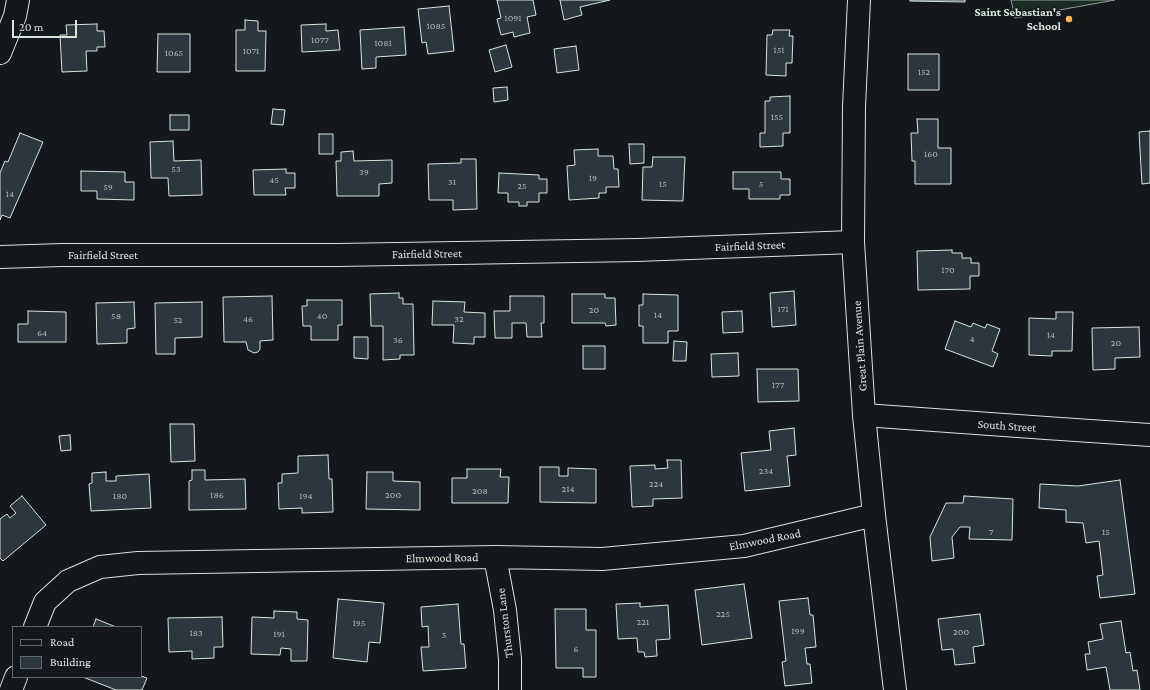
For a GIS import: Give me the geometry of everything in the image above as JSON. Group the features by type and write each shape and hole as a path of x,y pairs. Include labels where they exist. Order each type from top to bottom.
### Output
{"street":[{"path":"0,53 15,16 18,0"},
{"name":"Great Plain Avenue","path":"858,0 854,107 853,242 864,415 874,515 895,690"},
{"name":"Fairfield Street","path":"0,257 62,255 337,255 629,250 853,242"},
{"name":"South Street","path":"864,415 1150,435"},
{"name":"Elmwood Road","path":"36,626 45,602 56,591 68,581 100,567 146,563 495,557 602,559 744,546 874,515"},
{"name":"Thurston Lane","path":"495,557 505,610 510,659 510,690"},
{"path":"11,690 16,678"}],"green space":[{"path":"1011,0 1115,0 1015,18"}],"building":[{"path":"497,0 533,0 536,15 527,17 530,33 514,37 513,32 501,35 497,19 501,18"},
{"path":"560,0 610,0 580,7 582,15 564,20"},
{"path":"965,0 965,2 910,1"},
{"path":"449,6 454,51 428,54 426,42 422,43 418,9"},
{"path":"245,20 258,21 258,31 266,31 265,71 236,71 236,30 245,30"},
{"path":"97,24 97,31 104,31 105,47 97,47 97,51 86,51 87,71 62,72 60,35 67,35 66,25"},
{"path":"326,24 326,31 338,30 340,50 302,52 301,25"},
{"path":"404,27 406,55 376,57 376,68 362,69 360,30"},
{"path":"773,30 790,30 789,36 793,36 792,63 786,63 786,76 766,75 767,35 772,35"},
{"path":"158,34 190,34 190,72 157,72"},
{"path":"506,45 512,67 495,72 489,50"},
{"path":"576,46 579,70 557,73 554,49"},
{"path":"908,54 939,54 939,90 908,90"},
{"path":"507,87 508,100 494,102 493,88"},
{"path":"790,96 790,133 783,133 783,146 760,147 760,133 765,133 765,101 770,101 770,97"},
{"path":"273,109 285,110 283,125 271,124"},
{"path":"170,115 189,115 189,130 170,130"},
{"path":"917,119 938,119 938,148 951,148 951,184 915,184 915,161 912,161 911,133 918,133"},
{"path":"1150,131 1150,183 1142,184 1139,132"},
{"path":"20,133 43,142 10,218 2,215 0,220 0,173 5,161 8,162"},
{"path":"319,134 333,134 333,154 319,154"},
{"path":"173,141 174,161 201,160 202,195 169,196 168,178 151,178 150,142"},
{"path":"629,144 644,144 644,163 630,164"},
{"path":"598,149 598,156 613,156 614,169 618,169 619,187 606,187 606,193 599,193 599,198 569,200 567,166 575,165 574,150"},
{"path":"353,151 354,161 392,160 392,183 379,184 379,196 337,196 336,161 341,161 341,152"},
{"path":"653,157 685,157 683,201 642,200 643,167 652,167"},
{"path":"461,159 476,159 477,209 453,210 453,200 429,200 428,164 461,163"},
{"path":"286,169 286,173 295,173 295,188 285,188 286,195 254,195 253,170"},
{"path":"81,171 125,172 125,182 134,182 134,200 97,199 97,191 81,191"},
{"path":"733,172 781,172 781,179 790,179 790,195 780,195 780,199 749,199 749,189 733,189"},
{"path":"499,173 539,175 539,179 547,179 547,193 539,193 539,202 527,202 527,206 519,206 519,202 508,202 508,193 498,193"},
{"path":"952,250 952,253 962,253 962,258 971,258 971,263 979,263 979,276 970,276 970,289 918,290 917,251"},
{"path":"794,291 796,325 772,327 770,293"},
{"path":"399,293 399,298 403,298 403,304 413,304 414,355 400,355 400,359 383,360 383,326 371,326 370,294"},
{"path":"572,294 605,294 605,298 615,298 616,325 606,326 605,323 572,323"},
{"path":"643,294 678,295 678,331 668,331 668,343 643,343 643,326 639,326 639,305 643,305"},
{"path":"272,296 273,340 260,341 260,349 258,352 254,353 248,350 246,342 224,342 223,297"},
{"path":"510,296 544,296 544,323 541,323 542,337 527,337 526,323 512,323 512,338 495,338 494,311 510,311"},
{"path":"307,300 342,300 342,325 338,325 338,340 311,340 311,326 303,326 302,306 307,306"},
{"path":"433,301 465,302 464,312 485,313 485,337 474,337 474,344 453,343 454,325 432,325"},
{"path":"134,302 135,328 127,329 127,343 97,344 96,303"},
{"path":"202,302 202,337 175,338 175,354 156,354 155,303"},
{"path":"28,311 66,312 66,342 18,342 18,324 28,324"},
{"path":"742,311 743,332 723,333 722,312"},
{"path":"1056,312 1073,312 1072,351 1052,351 1052,356 1029,355 1029,318 1056,319"},
{"path":"955,321 971,327 973,323 985,328 987,324 1000,329 992,351 998,354 993,367 945,349"},
{"path":"1139,327 1140,357 1115,358 1115,369 1093,370 1092,328"},
{"path":"354,337 368,337 368,359 354,358"},
{"path":"674,341 687,342 686,361 673,361"},
{"path":"583,346 605,346 605,369 583,369"},
{"path":"738,353 739,376 712,377 711,354"},
{"path":"757,369 798,369 799,401 758,402"},
{"path":"170,424 194,424 195,461 171,462"},
{"path":"794,428 796,455 787,456 790,486 745,491 741,453 771,450 769,431"},
{"path":"70,435 71,450 61,451 59,436"},
{"path":"328,455 329,479 332,479 333,512 302,513 302,508 279,509 278,483 282,483 282,474 298,473 298,456"},
{"path":"667,460 681,460 682,498 653,499 653,506 632,507 630,466 655,465 655,469 668,468"},
{"path":"540,467 559,467 559,476 568,476 568,468 596,469 596,503 540,502"},
{"path":"467,469 501,469 500,477 509,477 508,503 452,503 452,478 467,478"},
{"path":"192,470 205,470 205,480 245,479 246,509 189,510 189,481 192,480"},
{"path":"106,472 106,481 116,481 116,476 149,474 151,508 91,511 89,484 92,483 92,473"},
{"path":"367,472 393,472 393,481 420,482 420,510 366,509"},
{"path":"1120,480 1135,594 1100,598 1097,576 1103,575 1099,541 1086,543 1083,523 1066,522 1066,510 1039,508 1040,484 1078,486"},
{"path":"22,496 46,525 3,561 0,558 0,519 7,514 10,518 16,513 10,506"},
{"path":"964,496 1013,499 1012,540 969,539 970,527 960,527 952,537 954,558 932,561 930,537 946,503 963,503"},
{"path":"744,584 752,638 702,645 695,590"},
{"path":"808,598 810,615 813,615 816,647 805,648 807,664 810,664 812,683 785,686 782,662 786,661 779,601"},
{"path":"338,599 384,603 380,643 369,642 367,662 333,658"},
{"path":"640,603 640,607 668,605 670,639 656,640 657,656 645,657 644,652 638,652 637,638 618,639 616,604"},
{"path":"458,604 461,644 464,644 466,668 423,671 421,647 429,647 428,626 422,627 421,607"},
{"path":"555,609 586,609 586,630 596,630 596,677 583,677 583,668 556,668"},
{"path":"274,611 297,612 297,619 308,620 307,661 291,661 291,649 281,648 280,655 251,654 252,617 274,618"},
{"path":"980,614 984,645 973,647 975,663 955,665 953,649 942,650 938,619"},
{"path":"222,617 223,647 214,647 214,658 192,659 192,651 169,652 168,618"},
{"path":"96,619 114,626 93,626"},
{"path":"1121,621 1126,653 1130,652 1133,671 1137,670 1140,690 1110,690 1106,667 1087,670 1085,654 1090,654 1088,642 1103,639 1100,624"},
{"path":"142,676 147,678 142,690 116,690 86,678 142,678"}],"place":[{"name":"Saint Sebastian's School","path":"1069,19"}]}
